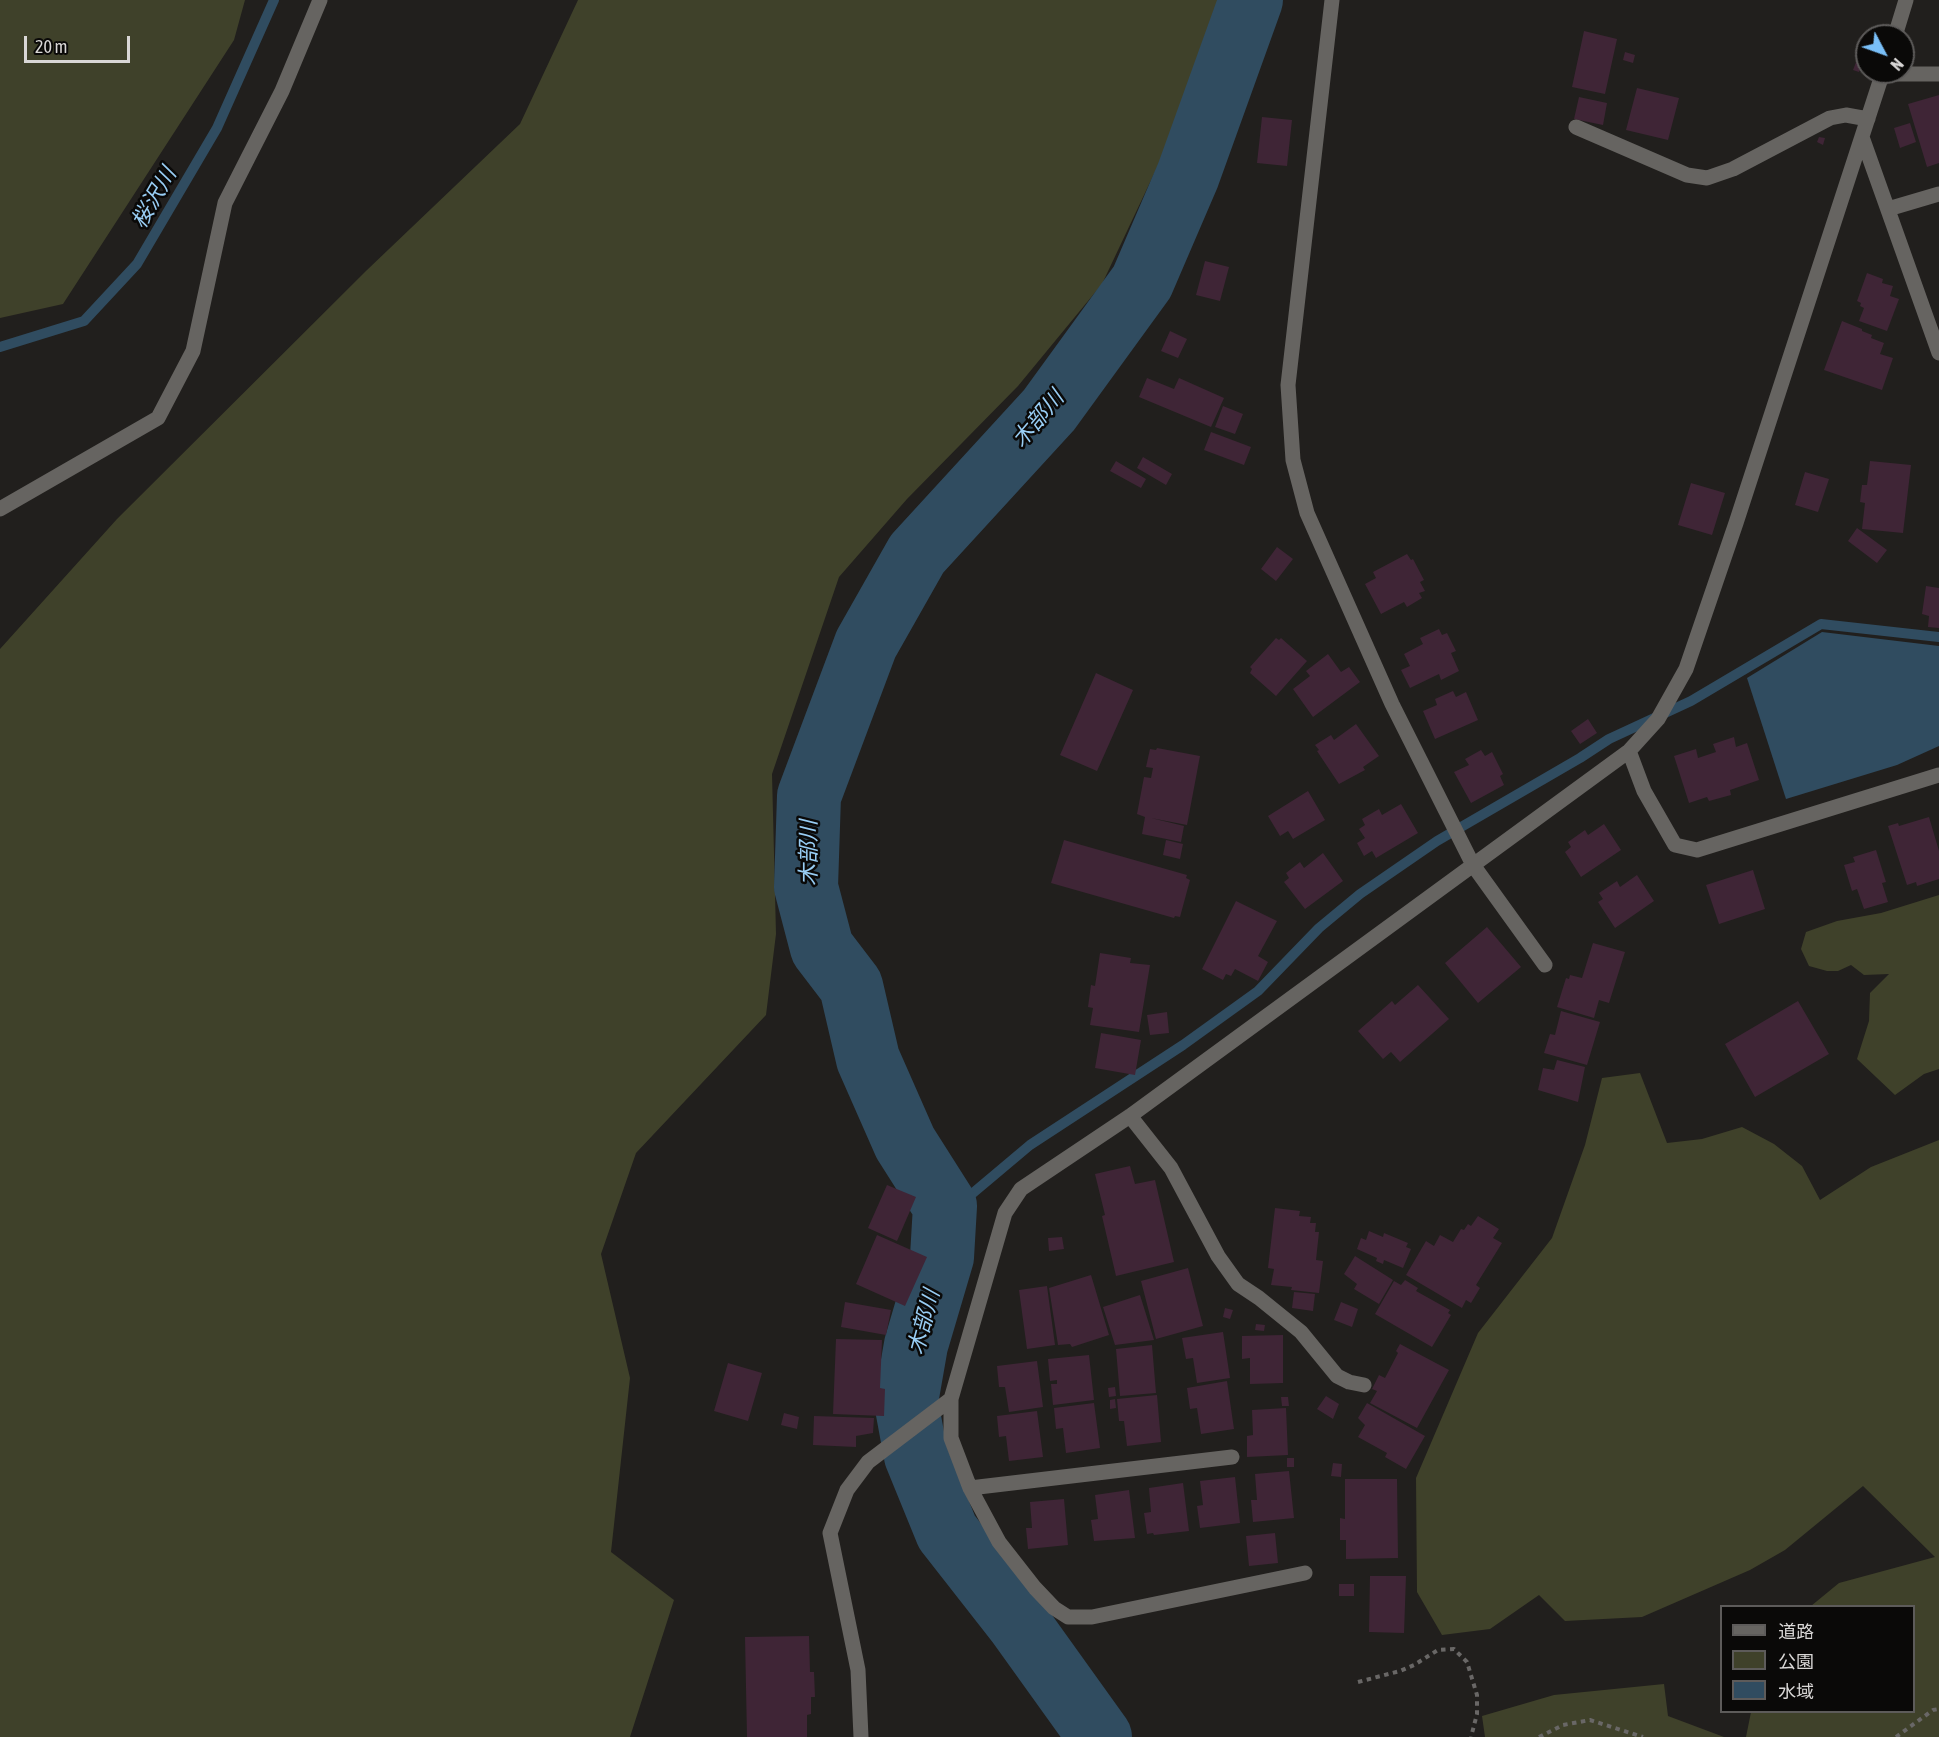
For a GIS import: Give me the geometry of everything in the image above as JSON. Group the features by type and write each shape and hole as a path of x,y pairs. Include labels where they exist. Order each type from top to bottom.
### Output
{"street":[{"path":"0,510 158,418 193,351 225,203 282,91 320,0"},
{"path":"1332,0 1288,385 1293,460 1307,513 1392,704 1473,865 1545,965"},
{"path":"1899,24 1906,0"},
{"path":"1915,74 1939,74"},
{"path":"1305,1573 1092,1617 1068,1617 1054,1608 1035,1588 999,1542 970,1488 951,1438 951,1399 1005,1213 1021,1189 1130,1116 1629,751 1658,719 1686,669 1879,84"},
{"path":"1576,127 1687,175 1707,178 1733,169 1830,118 1846,115 1868,118"},
{"path":"1862,137 1939,352"},
{"path":"1888,209 1939,194"},
{"path":"1629,751 1644,791 1675,845 1697,850 1939,776"},
{"path":"1130,1116 1172,1168 1218,1256 1238,1284 1300,1332 1337,1376 1349,1382 1364,1385"},
{"path":"861,1737 858,1670 830,1533 847,1490 868,1462 951,1399"},
{"path":"970,1488 1232,1457"}],"path":[{"path":"1358,1682 1400,1671 1438,1650 1454,1649 1467,1662 1477,1695 1477,1714 1471,1737"},
{"path":"1896,1737 1933,1710 1939,1709"},
{"path":"1539,1737 1563,1725 1590,1720 1643,1737"}],"green space":[{"path":"0,0 245,0 234,40 63,304 0,318"},
{"path":"578,0 1219,0 1170,140 1102,284 1018,386 907,499 839,577 772,774 776,934 766,1015 636,1153 601,1254 630,1378 611,1552 674,1600 630,1737 0,1737 0,649 117,519 367,270 520,124"},
{"path":"1939,895 1939,1069 1924,1074 1895,1095 1857,1059 1869,1021 1870,993 1889,974 1864,975 1851,965 1838,971 1827,971 1809,966 1801,949 1806,932 1837,921 1881,913"},
{"path":"1640,1073 1667,1143 1702,1139 1742,1127 1774,1144 1802,1166 1820,1200 1871,1167 1939,1140 1939,1737 1746,1737 1751,1713 1915,1713 1915,1605 1812,1605 1839,1583 1935,1557 1863,1486 1785,1550 1750,1570 1642,1617 1565,1621 1539,1595 1490,1629 1442,1635 1417,1592 1416,1478 1478,1333 1552,1238 1585,1145 1602,1078"},
{"path":"1664,1684 1668,1716 1724,1737 1485,1737 1482,1716 1554,1695"}],"water":[{"path":"1822,632 1939,646 1939,746 1897,765 1786,799 1747,678"}],"building":[{"path":"1584,31 1617,39 1605,94 1572,87"},
{"path":"1625,52 1635,55 1633,63 1623,60"},
{"path":"1637,88 1679,98 1668,140 1626,130"},
{"path":"1939,95 1939,163 1927,167 1908,104"},
{"path":"1579,97 1607,103 1603,125 1574,119"},
{"path":"1262,117 1292,120 1287,166 1257,163"},
{"path":"1910,123 1916,142 1900,148 1894,128"},
{"path":"1819,137 1825,138 1823,145 1817,142"},
{"path":"1205,261 1229,267 1220,301 1196,295"},
{"path":"1867,273 1883,279 1882,283 1893,286 1890,296 1899,299 1887,331 1859,321 1864,308 1857,301"},
{"path":"1842,321 1862,329 1872,335 1871,338 1884,343 1880,354 1893,358 1882,390 1824,370"},
{"path":"1170,331 1187,339 1178,358 1161,351"},
{"path":"1147,378 1174,389 1179,378 1224,398 1211,427 1139,397"},
{"path":"1223,406 1243,414 1235,434 1215,427"},
{"path":"1211,432 1251,447 1244,465 1204,450"},
{"path":"1143,457 1172,474 1166,485 1137,468"},
{"path":"1116,461 1146,479 1141,488 1110,471"},
{"path":"1870,461 1911,465 1903,533 1862,529 1865,503 1860,502 1862,485 1867,485"},
{"path":"1805,472 1829,479 1818,512 1795,505"},
{"path":"1691,483 1725,493 1712,535 1678,525"},
{"path":"1857,528 1887,550 1877,563 1848,541"},
{"path":"1277,547 1293,559 1276,581 1261,569"},
{"path":"1407,554 1411,560 1413,559 1424,580 1420,582 1425,591 1419,593 1422,598 1407,607 1404,602 1381,614 1365,584 1376,578 1373,572"},
{"path":"1926,586 1939,588 1939,628 1928,627 1929,616 1922,614"},
{"path":"1439,629 1442,635 1447,633 1456,651 1451,653 1459,671 1441,680 1439,674 1410,688 1401,670 1410,666 1404,654 1423,644 1420,638"},
{"path":"1276,638 1279,640 1281,638 1307,661 1276,696 1250,673 1252,669 1250,667"},
{"path":"1328,654 1341,672 1349,667 1360,682 1313,717 1293,689 1310,676 1306,671"},
{"path":"1096,673 1133,690 1097,771 1060,755"},
{"path":"1453,691 1456,697 1466,692 1478,720 1435,739 1423,711 1437,705 1435,699"},
{"path":"1588,719 1597,733 1580,744 1571,731"},
{"path":"1356,724 1379,756 1363,767 1365,770 1339,784 1315,745 1331,735 1334,740"},
{"path":"1734,737 1736,747 1747,743 1759,780 1730,790 1731,795 1709,801 1707,797 1689,803 1674,756 1696,749 1698,758 1716,752 1713,744"},
{"path":"1157,748 1200,756 1187,825 1151,818 1184,826 1181,842 1142,834 1145,817 1137,814 1144,777 1151,778 1153,768 1146,767 1150,749 1156,750"},
{"path":"1481,750 1485,756 1492,752 1503,774 1500,776 1504,785 1471,803 1454,772 1469,765 1465,759"},
{"path":"1308,791 1325,820 1293,839 1288,831 1280,836 1268,816"},
{"path":"1401,804 1418,833 1376,858 1372,851 1364,856 1357,843 1365,838 1359,829 1365,825 1362,819 1379,809 1382,815"},
{"path":"1929,817 1939,851 1939,879 1917,886 1916,882 1907,885 1888,826 1898,823 1899,826"},
{"path":"1604,824 1621,850 1581,877 1565,852 1571,847 1568,842 1585,830 1588,835"},
{"path":"1064,840 1187,875 1186,878 1190,880 1180,917 1175,916 1174,918 1051,883"},
{"path":"1166,840 1183,844 1180,859 1163,855"},
{"path":"1876,850 1886,882 1882,883 1888,902 1864,909 1857,889 1852,891 1844,865 1855,862 1853,857"},
{"path":"1323,853 1343,881 1305,909 1284,882 1289,878 1286,873 1300,862 1304,868"},
{"path":"1753,870 1765,909 1719,924 1706,885"},
{"path":"1637,875 1654,901 1615,928 1598,902 1603,899 1599,893 1617,881 1620,887"},
{"path":"1236,901 1277,921 1258,956 1268,962 1258,981 1235,969 1231,976 1226,974 1223,980 1202,969"},
{"path":"1487,927 1521,967 1478,1003 1445,963"},
{"path":"1593,943 1625,952 1609,1003 1599,1000 1594,1018 1557,1007 1566,978 1569,979 1570,975 1582,978"},
{"path":"1100,953 1131,958 1130,963 1150,965 1139,1032 1090,1025 1093,1008 1088,1007 1091,985 1095,986"},
{"path":"1418,985 1449,1019 1400,1062 1391,1052 1383,1059 1358,1031 1392,1001 1395,1005"},
{"path":"1798,1001 1829,1054 1755,1097 1725,1044"},
{"path":"1561,1011 1600,1022 1587,1065 1544,1053 1550,1034 1555,1035"},
{"path":"1167,1012 1169,1033 1150,1035 1147,1015"},
{"path":"1101,1033 1141,1040 1135,1075 1095,1068"},
{"path":"1557,1060 1585,1067 1578,1102 1538,1090 1543,1068 1554,1070"},
{"path":"1130,1166 1135,1184 1155,1180 1174,1262 1116,1276 1095,1174"},
{"path":"887,1185 916,1197 897,1241 868,1228"},
{"path":"1275,1208 1300,1211 1299,1216 1311,1217 1310,1223 1316,1223 1315,1232 1319,1232 1316,1260 1323,1261 1319,1293 1271,1285 1274,1269 1268,1268"},
{"path":"1478,1216 1499,1229 1493,1238 1502,1243 1476,1285 1480,1288 1471,1303 1466,1300 1462,1308 1406,1275 1426,1241 1434,1246 1440,1235 1453,1242 1461,1229 1464,1230 1468,1224 1471,1226"},
{"path":"1369,1231 1383,1237 1384,1233 1408,1243 1406,1247 1411,1249 1403,1268 1384,1260 1383,1264 1376,1261 1377,1258 1357,1249 1361,1238 1366,1240"},
{"path":"877,1235 927,1257 905,1306 856,1284"},
{"path":"1062,1237 1064,1249 1049,1251 1048,1238"},
{"path":"1355,1256 1393,1280 1379,1304 1354,1289 1357,1284 1344,1274"},
{"path":"1188,1268 1203,1326 1156,1339 1141,1281"},
{"path":"1091,1275 1109,1335 1072,1347 1070,1344 1058,1345 1049,1288"},
{"path":"1405,1280 1418,1288 1416,1291 1450,1310 1448,1313 1451,1315 1432,1347 1375,1314 1394,1281 1401,1285"},
{"path":"1047,1286 1055,1345 1027,1349 1019,1290"},
{"path":"1294,1292 1315,1294 1313,1311 1292,1308"},
{"path":"1140,1295 1154,1340 1115,1345 1103,1307"},
{"path":"845,1302 891,1310 886,1335 841,1327"},
{"path":"1341,1302 1358,1309 1352,1327 1334,1320"},
{"path":"1225,1308 1233,1310 1230,1319 1223,1317"},
{"path":"1256,1324 1265,1325 1264,1331 1255,1330"},
{"path":"1223,1332 1230,1378 1197,1383 1193,1358 1186,1359 1182,1338"},
{"path":"1283,1335 1283,1383 1250,1384 1250,1358 1242,1359 1242,1336"},
{"path":"836,1339 882,1340 880,1388 885,1389 884,1416 833,1414"},
{"path":"1400,1344 1449,1370 1417,1428 1370,1403 1377,1391 1372,1389 1379,1375 1385,1378 1398,1353 1396,1351"},
{"path":"1152,1345 1156,1393 1120,1396 1116,1349"},
{"path":"1089,1355 1094,1400 1053,1405 1051,1384 1057,1384 1057,1380 1050,1381 1048,1359"},
{"path":"1037,1361 1043,1407 1009,1412 1005,1387 999,1387 997,1366"},
{"path":"728,1363 762,1373 748,1421 714,1411"},
{"path":"1227,1381 1234,1429 1201,1434 1197,1408 1190,1409 1187,1388"},
{"path":"1115,1387 1116,1396 1109,1397 1108,1388"},
{"path":"1157,1395 1161,1442 1127,1446 1124,1421 1119,1421 1117,1399"},
{"path":"1326,1396 1339,1404 1333,1419 1317,1409"},
{"path":"1281,1397 1288,1397 1289,1406 1282,1406"},
{"path":"1115,1399 1116,1408 1110,1409 1110,1400"},
{"path":"1094,1403 1100,1448 1066,1453 1063,1428 1056,1429 1054,1408"},
{"path":"1367,1403 1425,1436 1406,1469 1385,1457 1387,1453 1358,1437 1365,1425 1358,1418"},
{"path":"1286,1408 1288,1455 1247,1457 1247,1436 1253,1435 1252,1410"},
{"path":"1037,1411 1043,1457 1009,1461 1006,1436 999,1437 997,1416"},
{"path":"784,1413 799,1417 797,1429 781,1425"},
{"path":"814,1416 874,1418 873,1433 856,1436 856,1447 813,1445"},
{"path":"1287,1458 1294,1458 1294,1467 1287,1467"},
{"path":"1333,1463 1342,1464 1341,1477 1331,1476"},
{"path":"1289,1471 1294,1518 1253,1522 1251,1500 1257,1500 1255,1474"},
{"path":"1235,1477 1240,1523 1200,1528 1197,1506 1203,1505 1200,1481"},
{"path":"1345,1479 1397,1479 1398,1558 1346,1559 1346,1540 1340,1540 1340,1518 1345,1519"},
{"path":"1183,1483 1189,1531 1147,1534 1144,1513 1151,1512 1149,1488"},
{"path":"1129,1490 1135,1538 1094,1541 1091,1520 1098,1519 1095,1495"},
{"path":"1064,1499 1068,1545 1028,1549 1026,1528 1032,1528 1030,1502"},
{"path":"1275,1533 1278,1563 1249,1566 1246,1536"},
{"path":"1370,1576 1406,1576 1404,1633 1369,1632"},
{"path":"1339,1584 1354,1584 1354,1596 1339,1596"},
{"path":"809,1636 810,1672 814,1672 815,1697 811,1697 811,1714 807,1715 807,1737 747,1737 745,1637"}],"waterway":[{"name":"桜沢川","path":"0,347 84,321 137,264 217,128 274,0"},
{"name":"木部川","path":"1100,1737 1019,1624 947,1532 916,1456 906,1402 916,1345 942,1257 945,1206 905,1143 868,1059 851,986 822,948 806,887 809,796 866,644 917,554 1049,410 1142,282 1188,175 1251,0"},
{"path":"945,1206 967,1198 1030,1145 1183,1045 1258,991 1319,928 1360,894 1437,841 1609,739 1691,701 1821,624 1939,637"}]}
